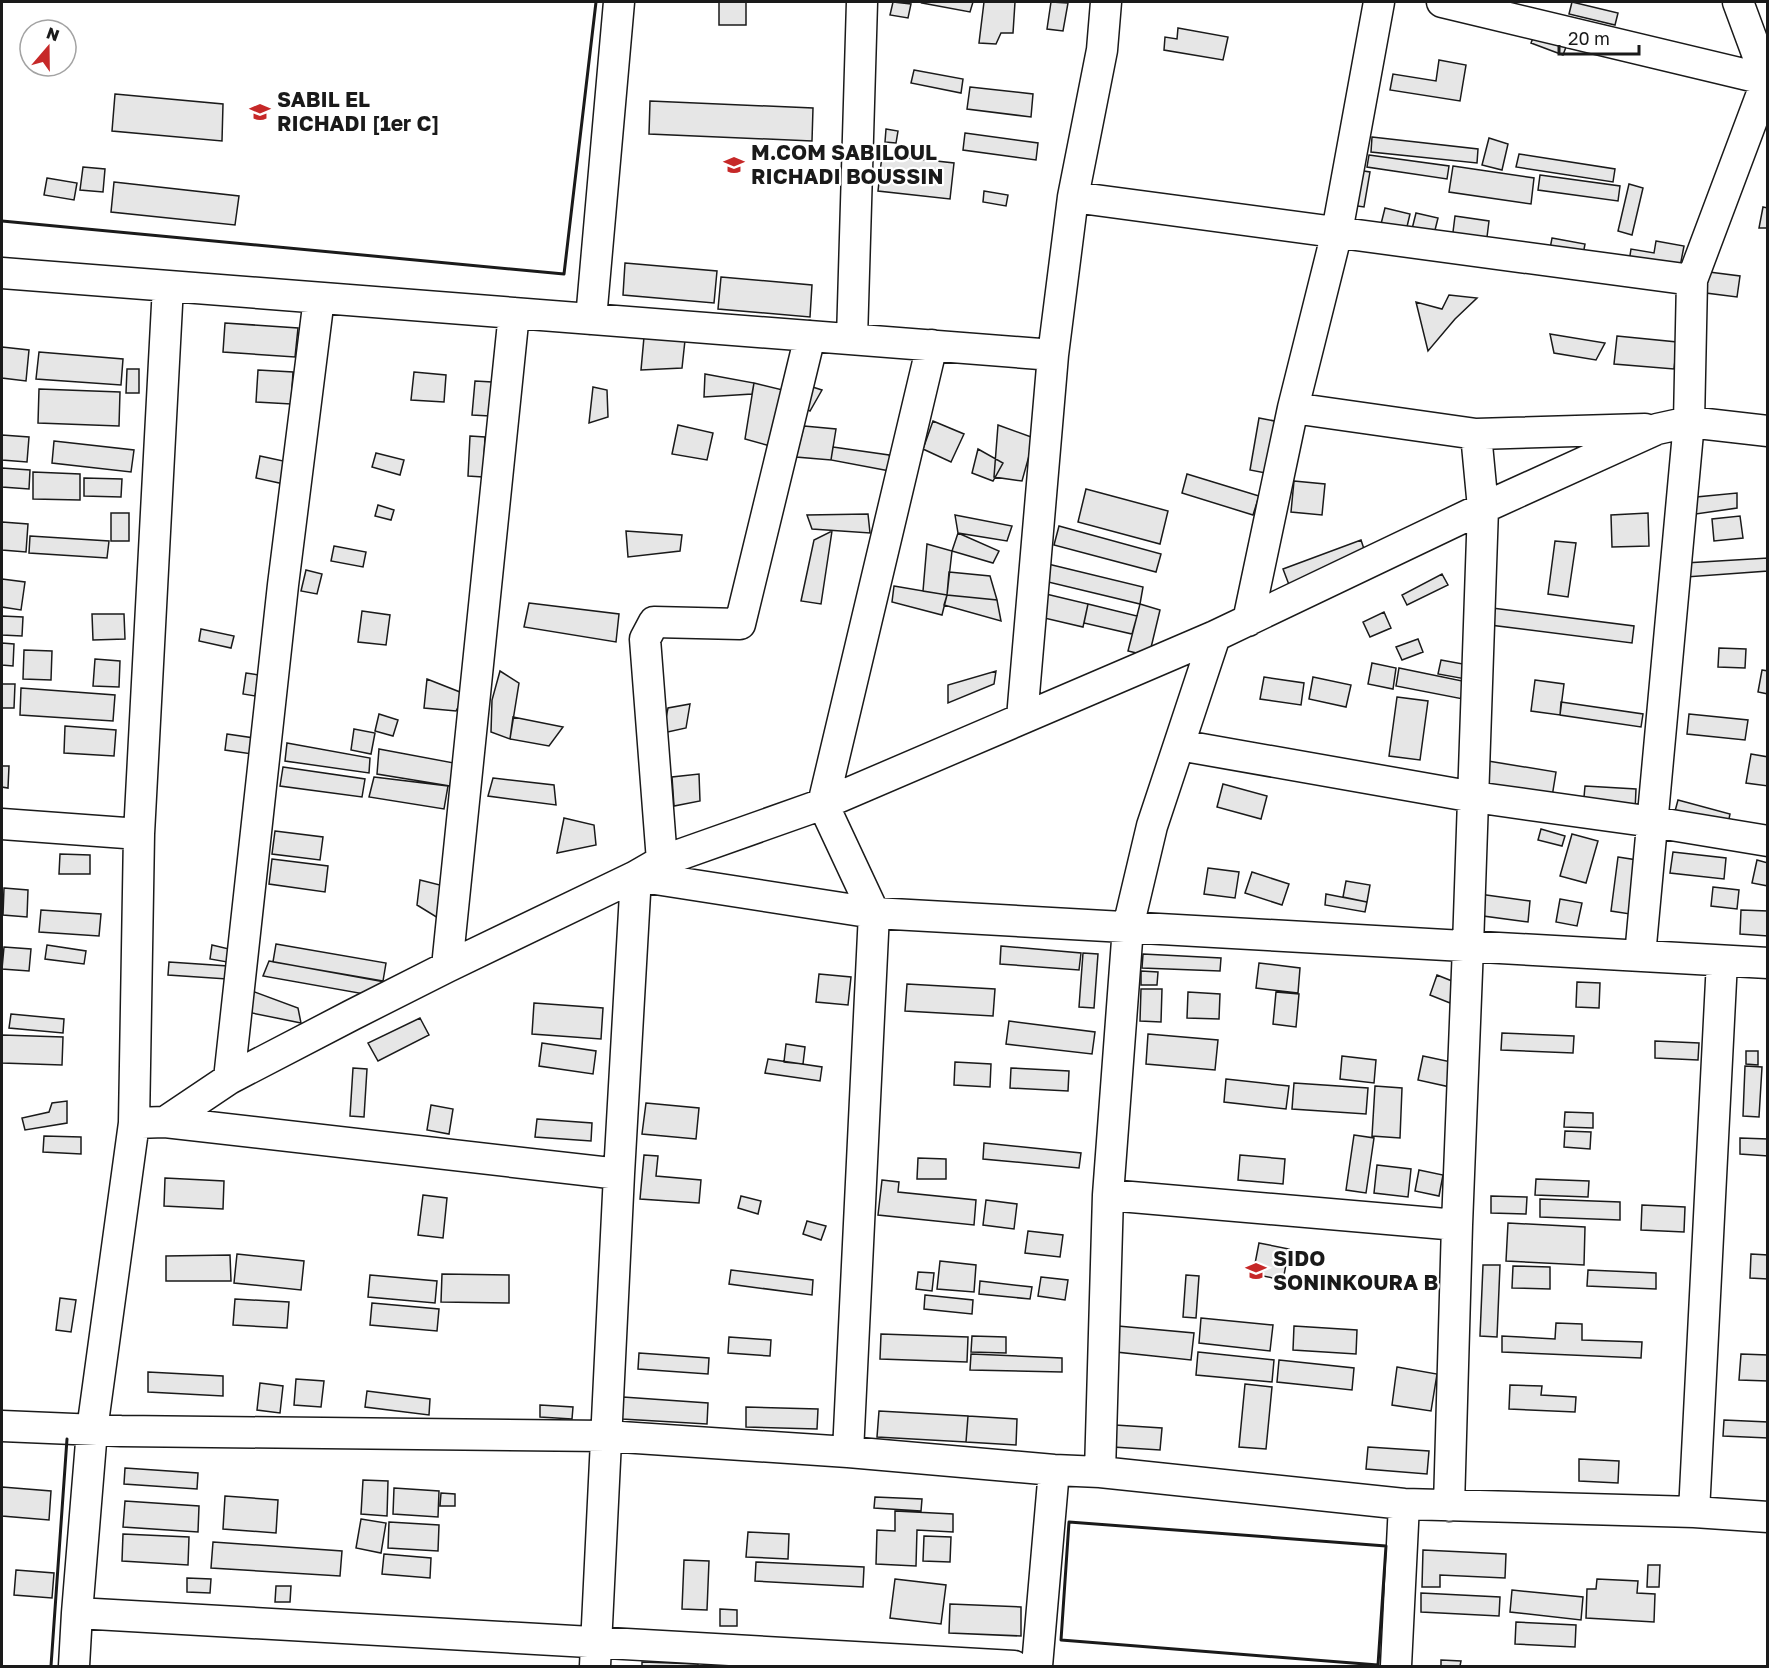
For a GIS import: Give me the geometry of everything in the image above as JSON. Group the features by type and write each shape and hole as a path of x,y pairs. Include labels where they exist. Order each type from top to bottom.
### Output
{"street":[{"path":"591,319 619,2"},
{"path":"852,339 862,2"},
{"path":"1022,718 1053,355 1073,197 1102,50 1106,2"},
{"path":"1248,621 1293,408 1337,232 1379,2"},
{"path":"1442,2 1767,81"},
{"path":"1640,956 1689,422 1692,280 1767,81 1738,2"},
{"path":"1073,197 1692,280"},
{"path":"2,273 1053,355"},
{"path":"74,1666 92,1430 134,1122 139,834 168,286"},
{"path":"229,1079 283,585 319,297"},
{"path":"447,967 514,313"},
{"path":"662,861 645,639 654,622 740,624 810,336"},
{"path":"848,1452 874,913 823,804 932,345"},
{"path":"1293,408 1476,434 1657,429 1689,422 1767,431"},
{"path":"165,1122 229,1079 447,967 636,876 662,861 823,804 1215,636 1483,508 1657,429"},
{"path":"1449,1506 1483,508 1476,434"},
{"path":"1100,1472 1108,1196 1128,927 1152,826 1215,636"},
{"path":"1179,745 1474,797 1653,822 1767,842"},
{"path":"2,824 139,834"},
{"path":"636,876 874,913 1767,963"},
{"path":"596,1654 636,876"},
{"path":"1694,1512 1722,961"},
{"path":"134,1122 165,1122 619,1174"},
{"path":"1108,1196 1457,1225"},
{"path":"2,1426 121,1431 606,1436 1100,1472 1404,1504 1767,1516"},
{"path":"1037,1666 1054,1470"},
{"path":"1396,1666 1404,1504"},
{"path":"77,1613 596,1654 1014,1666"}],"building":[{"path":"719,2 746,2 746,25 719,25"},
{"path":"893,2 911,4 908,18 890,15"},
{"path":"923,2 973,2 970,12"},
{"path":"984,2 1015,2 1013,33 1001,33 996,44 979,43"},
{"path":"1051,2 1068,3 1063,31 1047,29"},
{"path":"1572,2 1618,13 1615,25 1569,14"},
{"path":"1178,28 1228,37 1223,60 1164,50 1165,37 1177,39"},
{"path":"1537,28 1569,39 1563,55 1531,43"},
{"path":"1439,60 1466,65 1460,101 1390,90 1393,74 1436,81"},
{"path":"914,70 963,79 961,93 911,83"},
{"path":"970,87 1033,94 1031,117 967,109"},
{"path":"115,94 223,104 222,141 112,131"},
{"path":"650,101 813,108 812,141 649,134"},
{"path":"886,129 898,131 896,143 885,142"},
{"path":"965,133 1038,143 1036,160 963,150"},
{"path":"1372,137 1478,149 1477,163 1371,152"},
{"path":"1489,138 1508,144 1502,170 1482,165"},
{"path":"1519,154 1615,169 1613,182 1516,167"},
{"path":"882,155 954,163 950,199 878,191"},
{"path":"1369,155 1449,166 1447,179 1367,167"},
{"path":"1453,166 1534,178 1531,204 1449,192"},
{"path":"83,167 105,169 103,192 80,190"},
{"path":"1357,170 1370,172 1364,207 1351,205"},
{"path":"1540,175 1620,186 1618,201 1538,190"},
{"path":"47,178 77,183 74,200 44,195"},
{"path":"114,182 239,196 235,225 111,212"},
{"path":"1629,184 1643,188 1632,235 1618,231"},
{"path":"984,191 1008,195 1006,206 983,202"},
{"path":"1763,207 1768,208 1768,228 1759,228"},
{"path":"1385,208 1410,214 1405,235 1380,228"},
{"path":"1416,213 1438,218 1433,238 1411,233"},
{"path":"1455,216 1489,221 1486,245 1452,240"},
{"path":"1552,238 1585,244 1582,260 1549,254"},
{"path":"1656,241 1684,246 1679,272 1629,262 1631,249 1654,253"},
{"path":"625,263 717,271 714,303 623,295"},
{"path":"1709,272 1740,276 1737,297 1706,293"},
{"path":"721,277 812,285 810,317 718,309"},
{"path":"1449,295 1477,298 1455,319 1428,351 1416,302 1442,309"},
{"path":"225,323 298,328 295,357 223,352"},
{"path":"645,326 686,331 682,368 641,370"},
{"path":"1550,334 1605,343 1596,360 1554,353"},
{"path":"1617,336 1677,342 1674,369 1614,364"},
{"path":"2,347 29,350 26,381 2,378"},
{"path":"39,352 123,359 121,385 36,379"},
{"path":"127,369 139,369 139,393 126,393"},
{"path":"258,370 293,372 291,404 256,402"},
{"path":"414,372 446,375 444,402 411,400"},
{"path":"705,374 754,383 752,394 704,397"},
{"path":"475,381 492,382 490,416 472,415"},
{"path":"754,383 787,391 774,447 745,439"},
{"path":"803,384 822,390 810,411 800,406"},
{"path":"593,387 607,390 608,417 589,423"},
{"path":"39,389 120,392 119,426 38,423"},
{"path":"1259,418 1285,423 1276,475 1250,470"},
{"path":"933,421 964,434 951,462 923,449"},
{"path":"678,425 713,433 707,460 672,454"},
{"path":"998,425 1034,438 1022,481 994,477"},
{"path":"804,426 836,429 831,460 796,457"},
{"path":"2,435 29,437 27,462 2,460"},
{"path":"470,436 485,437 483,477 468,476"},
{"path":"54,441 134,450 131,472 52,463"},
{"path":"833,447 889,455 895,472 831,460"},
{"path":"978,449 1003,463 993,481 972,473"},
{"path":"376,453 404,460 400,475 372,467"},
{"path":"260,456 288,462 284,484 256,478"},
{"path":"2,468 30,470 29,489 2,487"},
{"path":"33,472 80,474 80,500 33,499"},
{"path":"1187,474 1259,496 1253,515 1182,493"},
{"path":"84,478 122,479 121,497 84,496"},
{"path":"1294,481 1325,484 1322,515 1291,512"},
{"path":"1086,489 1168,511 1160,544 1078,522"},
{"path":"1737,493 1737,508 1689,515 1686,498"},
{"path":"378,505 394,510 391,520 375,516"},
{"path":"111,513 129,513 129,541 111,541"},
{"path":"1648,513 1649,546 1612,547 1611,515"},
{"path":"868,514 870,533 812,529 807,515"},
{"path":"955,515 1012,526 1007,541 958,533"},
{"path":"1740,516 1743,538 1714,541 1712,519"},
{"path":"2,522 28,524 26,552 2,550"},
{"path":"1059,526 1161,554 1156,572 1054,545"},
{"path":"626,531 682,535 680,551 628,557"},
{"path":"832,531 821,604 801,601 814,540"},
{"path":"958,533 999,551 993,563 952,551"},
{"path":"30,536 109,541 107,558 29,553"},
{"path":"1361,540 1368,561 1291,590 1283,569"},
{"path":"1555,541 1576,543 1568,597 1548,594"},
{"path":"927,544 952,551 947,595 923,591"},
{"path":"334,546 366,552 363,567 331,561"},
{"path":"1768,558 1768,571 1686,577 1685,563"},
{"path":"1048,564 1143,587 1140,604 1044,581"},
{"path":"306,570 322,574 317,594 301,591"},
{"path":"949,572 990,576 997,600 947,595"},
{"path":"1442,574 1448,585 1407,605 1402,595"},
{"path":"2,579 25,582 21,610 2,607"},
{"path":"894,586 947,595 942,615 892,602"},
{"path":"1046,594 1088,604 1083,627 1040,617"},
{"path":"947,595 997,600 1001,621 944,605"},
{"path":"529,603 619,614 616,642 524,627"},
{"path":"1088,604 1137,616 1132,634 1084,623"},
{"path":"1140,604 1160,610 1149,656 1128,651"},
{"path":"1492,608 1634,626 1632,643 1490,625"},
{"path":"362,611 390,615 386,645 358,642"},
{"path":"1384,612 1391,628 1370,637 1363,622"},
{"path":"92,614 124,614 125,639 93,640"},
{"path":"2,616 23,617 22,636 2,635"},
{"path":"201,629 234,636 231,648 199,641"},
{"path":"1418,639 1423,652 1402,660 1396,647"},
{"path":"2,643 14,644 13,666 2,665"},
{"path":"1719,648 1746,649 1745,668 1718,667"},
{"path":"24,650 52,651 51,680 23,679"},
{"path":"95,659 120,661 119,687 93,686"},
{"path":"1441,660 1474,666 1471,680 1438,674"},
{"path":"1372,663 1396,668 1393,689 1368,684"},
{"path":"1399,668 1472,683 1468,700 1396,686"},
{"path":"1762,670 1768,671 1768,694 1758,692"},
{"path":"500,671 519,683 510,739 491,732 492,700"},
{"path":"996,671 994,684 948,703 948,685"},
{"path":"246,673 259,675 255,696 243,694"},
{"path":"1264,677 1304,683 1301,705 1260,699"},
{"path":"1313,677 1351,685 1346,707 1309,699"},
{"path":"427,679 465,694 456,711 424,708"},
{"path":"1535,680 1564,684 1560,715 1531,711"},
{"path":"2,684 15,684 14,708 2,708"},
{"path":"21,688 115,695 113,721 20,715"},
{"path":"1397,697 1428,701 1420,760 1389,756"},
{"path":"1561,702 1643,714 1641,727 1560,715"},
{"path":"690,704 686,728 663,733 668,708"},
{"path":"379,714 398,720 393,736 375,731"},
{"path":"1689,714 1748,720 1745,740 1687,734"},
{"path":"513,717 563,727 549,746 510,739"},
{"path":"65,726 116,730 114,756 64,753"},
{"path":"354,729 375,733 371,754 351,750"},
{"path":"227,734 254,738 252,754 225,750"},
{"path":"287,743 370,758 369,773 285,761"},
{"path":"379,749 454,763 450,786 377,774"},
{"path":"1751,754 1768,757 1768,786 1746,783"},
{"path":"1488,761 1556,772 1551,803 1483,793"},
{"path":"2,766 9,766 8,788 2,787"},
{"path":"283,767 365,779 362,797 280,786"},
{"path":"699,774 700,801 674,806 672,777"},
{"path":"374,777 448,786 444,809 369,797"},
{"path":"493,778 554,785 556,805 488,796"},
{"path":"1223,784 1267,796 1261,819 1217,807"},
{"path":"1585,786 1636,789 1635,811 1583,808"},
{"path":"1678,800 1730,814 1727,829 1674,815"},
{"path":"564,818 594,825 596,845 557,853"},
{"path":"1541,829 1565,836 1562,846 1538,840"},
{"path":"275,831 323,837 320,860 272,854"},
{"path":"1572,834 1598,841 1586,883 1560,876"},
{"path":"1673,852 1726,858 1724,879 1670,873"},
{"path":"60,854 90,855 90,874 59,874"},
{"path":"1618,857 1637,860 1630,914 1611,911"},
{"path":"272,859 328,866 325,892 269,884"},
{"path":"1757,860 1768,863 1768,886 1752,883"},
{"path":"1208,868 1239,872 1235,898 1204,894"},
{"path":"1252,872 1289,884 1282,905 1245,893"},
{"path":"420,880 440,885 438,918 417,905"},
{"path":"1346,881 1370,885 1367,902 1343,897"},
{"path":"1713,887 1739,890 1737,909 1711,906"},
{"path":"4,888 28,890 27,917 3,915"},
{"path":"1326,894 1367,902 1365,912 1325,905"},
{"path":"1479,894 1530,901 1528,922 1476,915"},
{"path":"1560,899 1582,903 1577,926 1556,922"},
{"path":"41,910 101,914 99,936 39,932"},
{"path":"1741,910 1768,911 1768,936 1740,934"},
{"path":"276,944 386,963 383,981 273,962"},
{"path":"47,945 86,951 84,964 45,959"},
{"path":"212,945 229,949 227,962 210,959"},
{"path":"1001,946 1081,953 1079,970 1000,964"},
{"path":"4,947 31,949 29,971 2,969"},
{"path":"1083,953 1098,954 1094,1008 1079,1007"},
{"path":"1143,954 1221,958 1220,971 1142,968"},
{"path":"269,961 385,982 381,997 263,976"},
{"path":"169,962 228,966 227,979 168,975"},
{"path":"1259,963 1300,968 1298,993 1256,988"},
{"path":"1141,971 1158,972 1157,985 1141,985"},
{"path":"819,974 851,977 848,1005 816,1002"},
{"path":"1437,975 1457,983 1450,1003 1430,995"},
{"path":"1577,982 1600,983 1599,1008 1576,1007"},
{"path":"907,984 995,989 993,1016 905,1011"},
{"path":"1141,989 1162,989 1161,1022 1140,1021"},
{"path":"252,991 298,1008 301,1023 252,1013"},
{"path":"1188,992 1220,994 1219,1019 1187,1018"},
{"path":"1276,992 1299,994 1296,1027 1273,1024"},
{"path":"534,1003 603,1008 601,1039 532,1034"},
{"path":"11,1014 64,1019 63,1033 9,1028"},
{"path":"420,1018 429,1035 378,1061 368,1043"},
{"path":"1009,1021 1095,1032 1092,1054 1006,1044"},
{"path":"1502,1033 1574,1036 1573,1053 1501,1050"},
{"path":"1148,1034 1218,1040 1215,1070 1146,1064"},
{"path":"2,1035 63,1037 62,1065 2,1063"},
{"path":"1655,1041 1699,1043 1698,1060 1655,1058"},
{"path":"542,1043 596,1051 593,1074 539,1066"},
{"path":"786,1044 805,1047 803,1064 784,1062"},
{"path":"1746,1051 1758,1051 1758,1065 1746,1064"},
{"path":"1342,1056 1376,1060 1374,1083 1340,1079"},
{"path":"1423,1056 1456,1063 1450,1087 1418,1080"},
{"path":"768,1059 822,1067 820,1081 765,1073"},
{"path":"955,1062 991,1064 990,1087 954,1085"},
{"path":"1745,1066 1762,1067 1759,1117 1743,1116"},
{"path":"353,1068 367,1069 364,1117 350,1116"},
{"path":"1011,1068 1069,1071 1068,1091 1010,1088"},
{"path":"1226,1079 1289,1086 1286,1109 1224,1102"},
{"path":"1294,1083 1368,1088 1366,1114 1292,1109"},
{"path":"1375,1086 1402,1088 1400,1138 1372,1136"},
{"path":"67,1101 67,1123 25,1130 22,1118 49,1112 52,1103"},
{"path":"646,1103 699,1108 696,1139 642,1134"},
{"path":"431,1105 453,1109 449,1134 427,1130"},
{"path":"1565,1112 1593,1113 1593,1128 1564,1127"},
{"path":"537,1119 592,1123 591,1141 535,1137"},
{"path":"1565,1131 1591,1132 1590,1149 1564,1147"},
{"path":"1354,1135 1374,1138 1366,1193 1346,1190"},
{"path":"44,1136 81,1137 81,1154 43,1152"},
{"path":"1740,1138 1768,1139 1768,1156 1740,1154"},
{"path":"984,1143 1081,1153 1079,1168 983,1159"},
{"path":"644,1155 658,1156 656,1176 701,1180 699,1203 640,1199"},
{"path":"1240,1155 1285,1159 1283,1184 1238,1180"},
{"path":"918,1158 946,1159 946,1179 917,1179"},
{"path":"1377,1165 1411,1169 1408,1197 1374,1193"},
{"path":"1419,1170 1443,1175 1439,1196 1415,1191"},
{"path":"165,1178 224,1181 223,1209 164,1206"},
{"path":"1536,1179 1589,1181 1588,1197 1535,1195"},
{"path":"882,1180 899,1182 898,1192 976,1200 974,1225 878,1215"},
{"path":"423,1195 447,1198 443,1238 418,1235"},
{"path":"741,1196 761,1201 758,1214 738,1208"},
{"path":"1491,1196 1527,1197 1526,1214 1491,1213"},
{"path":"1540,1199 1620,1202 1620,1220 1540,1217"},
{"path":"986,1200 1017,1204 1014,1229 983,1225"},
{"path":"1642,1205 1685,1207 1684,1232 1641,1230"},
{"path":"807,1221 826,1226 821,1240 803,1234"},
{"path":"1508,1223 1585,1227 1584,1265 1506,1261"},
{"path":"1028,1231 1063,1235 1060,1257 1025,1253"},
{"path":"1259,1243 1289,1249 1283,1280 1253,1274"},
{"path":"237,1254 304,1261 301,1290 234,1283"},
{"path":"1751,1254 1768,1255 1768,1279 1750,1278"},
{"path":"230,1255 231,1281 166,1281 166,1256"},
{"path":"940,1261 976,1265 974,1292 937,1289"},
{"path":"1483,1265 1500,1265 1497,1337 1480,1336"},
{"path":"1513,1266 1550,1267 1550,1289 1512,1288"},
{"path":"731,1270 813,1280 812,1295 729,1284"},
{"path":"1588,1270 1656,1273 1656,1289 1587,1286"},
{"path":"918,1272 934,1273 932,1291 916,1289"},
{"path":"442,1274 509,1275 509,1303 441,1302"},
{"path":"370,1275 437,1281 435,1303 368,1297"},
{"path":"1186,1275 1199,1276 1196,1318 1183,1317"},
{"path":"1041,1277 1068,1280 1065,1300 1038,1296"},
{"path":"980,1281 1032,1287 1030,1299 979,1294"},
{"path":"925,1295 973,1300 972,1314 924,1309"},
{"path":"60,1298 76,1300 71,1332 56,1330"},
{"path":"235,1299 289,1302 287,1328 233,1325"},
{"path":"372,1303 439,1309 437,1331 370,1325"},
{"path":"1201,1318 1273,1325 1270,1351 1199,1343"},
{"path":"1556,1323 1582,1324 1582,1340 1642,1342 1641,1358 1502,1352 1502,1336 1555,1339"},
{"path":"1118,1326 1194,1333 1191,1360 1116,1352"},
{"path":"1294,1326 1357,1330 1356,1354 1293,1350"},
{"path":"881,1334 968,1337 967,1362 880,1359"},
{"path":"972,1336 1006,1337 1006,1353 971,1352"},
{"path":"729,1337 771,1340 770,1356 728,1353"},
{"path":"1198,1352 1274,1360 1272,1382 1196,1375"},
{"path":"639,1353 709,1358 708,1374 638,1369"},
{"path":"971,1354 1062,1358 1062,1372 970,1370"},
{"path":"1741,1354 1768,1355 1768,1381 1739,1380"},
{"path":"1279,1360 1354,1368 1352,1390 1277,1382"},
{"path":"1397,1367 1437,1374 1431,1411 1392,1405"},
{"path":"148,1372 223,1376 223,1396 148,1392"},
{"path":"296,1379 324,1381 321,1407 294,1405"},
{"path":"260,1383 283,1386 280,1413 257,1410"},
{"path":"1245,1384 1272,1387 1266,1449 1239,1447"},
{"path":"1510,1385 1542,1386 1541,1395 1576,1397 1575,1412 1509,1409"},
{"path":"367,1391 430,1399 429,1415 365,1407"},
{"path":"623,1397 708,1403 707,1424 622,1419"},
{"path":"540,1405 573,1407 572,1419 540,1417"},
{"path":"746,1407 818,1409 817,1429 746,1427"},
{"path":"879,1411 968,1416 966,1442 877,1437"},
{"path":"968,1416 1017,1419 1016,1445 966,1442"},
{"path":"1724,1420 1768,1422 1768,1438 1723,1436"},
{"path":"1115,1425 1162,1428 1160,1450 1113,1447"},
{"path":"1368,1447 1429,1451 1427,1474 1366,1469"},
{"path":"1579,1459 1619,1461 1618,1483 1579,1481"},
{"path":"125,1468 198,1473 197,1489 124,1484"},
{"path":"363,1480 388,1481 387,1516 361,1514"},
{"path":"2,1487 51,1491 49,1520 2,1516"},
{"path":"394,1488 439,1491 438,1517 393,1514"},
{"path":"441,1493 455,1494 455,1506 440,1506"},
{"path":"225,1496 278,1500 276,1533 223,1529"},
{"path":"875,1497 922,1499 921,1511 874,1508"},
{"path":"125,1501 199,1506 198,1532 123,1527"},
{"path":"895,1511 953,1514 953,1532 917,1530 916,1566 876,1564 877,1530 895,1531"},
{"path":"361,1519 386,1523 381,1553 356,1548"},
{"path":"389,1522 439,1525 438,1551 388,1548"},
{"path":"748,1532 789,1534 788,1559 746,1557"},
{"path":"123,1534 189,1537 188,1565 122,1561"},
{"path":"924,1536 951,1537 950,1562 923,1561"},
{"path":"213,1542 342,1551 340,1576 211,1568"},
{"path":"1423,1550 1506,1554 1505,1578 1440,1575 1440,1587 1422,1587"},
{"path":"384,1554 431,1558 430,1578 382,1574"},
{"path":"684,1560 709,1561 707,1610 682,1609"},
{"path":"756,1562 864,1567 863,1587 755,1581"},
{"path":"1648,1565 1660,1565 1659,1587 1647,1587"},
{"path":"16,1570 54,1573 52,1598 14,1595"},
{"path":"187,1578 211,1579 210,1593 187,1592"},
{"path":"895,1579 946,1585 941,1624 890,1618"},
{"path":"1597,1579 1638,1581 1637,1593 1655,1594 1654,1622 1586,1618 1587,1589 1596,1589"},
{"path":"276,1586 291,1586 290,1602 275,1602"},
{"path":"1512,1590 1583,1597 1581,1620 1510,1612"},
{"path":"1421,1593 1500,1597 1499,1616 1421,1612"},
{"path":"950,1604 1021,1607 1021,1636 949,1633"},
{"path":"720,1609 737,1610 737,1626 720,1626"},
{"path":"1516,1622 1576,1625 1575,1647 1515,1644"},
{"path":"1441,1660 1461,1661 1460,1666 1441,1666"},
{"path":"642,1662 698,1664 698,1666 642,1666"}],"wall":[{"path":"2,221 564,274 596,2"},
{"path":"51,1666 67,1439"},
{"path":"1069,1522 1386,1546 1378,1665 1061,1640 1069,1522"}],"place":[{"name":"SABIL EL RICHADI [1er C]","path":"260,112"},
{"name":"M.COM SABILOUL RICHADI BOUSSIN","path":"734,165"},
{"name":"SIDO SONINKOURA B","path":"1256,1271"}]}
